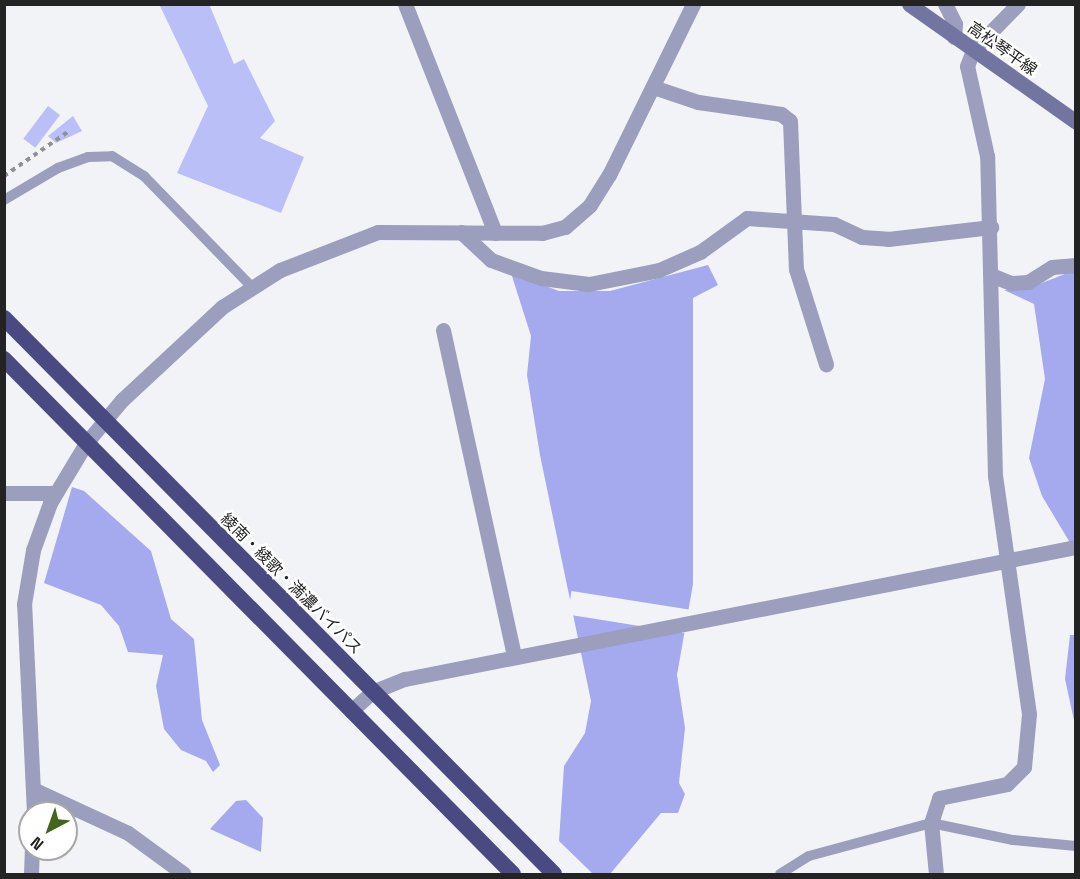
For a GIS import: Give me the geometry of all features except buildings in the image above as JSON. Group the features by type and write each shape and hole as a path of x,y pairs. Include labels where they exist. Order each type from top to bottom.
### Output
{"highway":[{"name":"綾南・綾歌・満濃バイパス","path":"4,318 104,422 554,874"},
{"path":"4,359 513,874"}],"main road":[{"name":"高松琴平線","path":"909,4 1076,122"}],"street":[{"path":"405,4 495,233"},
{"path":"35,801 24,604 33,550 54,493 87,443 104,422 250,285 378,232 554,232 578,218 609,175 693,4"},
{"path":"945,4 955,24 954,37"},
{"path":"936,874 931,823 939,798 1007,784 1024,767 1029,714 1005,560 995,476 991,227 987,156 967,66 973,50 1018,4"},
{"path":"653,87 699,102 781,114 790,121 802,299 826,364"},
{"path":"461,232 491,260 541,278 589,284 659,270 700,252 747,218 796,220 888,239 991,227"},
{"path":"991,275 1011,283 1028,282 1052,267 1076,265"},
{"path":"443,330 514,656"},
{"path":"4,493 54,493"},
{"path":"351,711 372,692 405,679 568,645 1076,547"},
{"path":"35,790 128,833 184,874"}],"lane":[{"path":"4,200 58,168 88,157 112,156 144,176 250,285"},
{"path":"780,874 809,856 931,823 1013,840 1076,846"}],"path":[{"path":"4,176 69,130"}],"water":[{"path":"708,265 718,285 693,298 693,584 677,675 685,728 679,783 685,794 678,813 661,813 610,874 593,874 559,841 564,766 585,733 591,701 540,455 527,375 531,336 511,273 559,291 610,291"},
{"path":"1075,270 1075,551 1042,496 1029,458 1045,379 1034,304 1004,290 1024,290"},
{"path":"72,487 84,491 151,551 171,619 194,639 202,720 220,765 213,772 206,761 181,750 164,729 156,686 163,655 128,652 119,626 101,605 44,583"},
{"path":"1070,635 1075,635 1075,725 1065,679"},
{"path":"246,800 263,818 261,852 210,829 236,801"}],"pier":[{"path":"572,591 692,610 688,634 568,615"}]}
